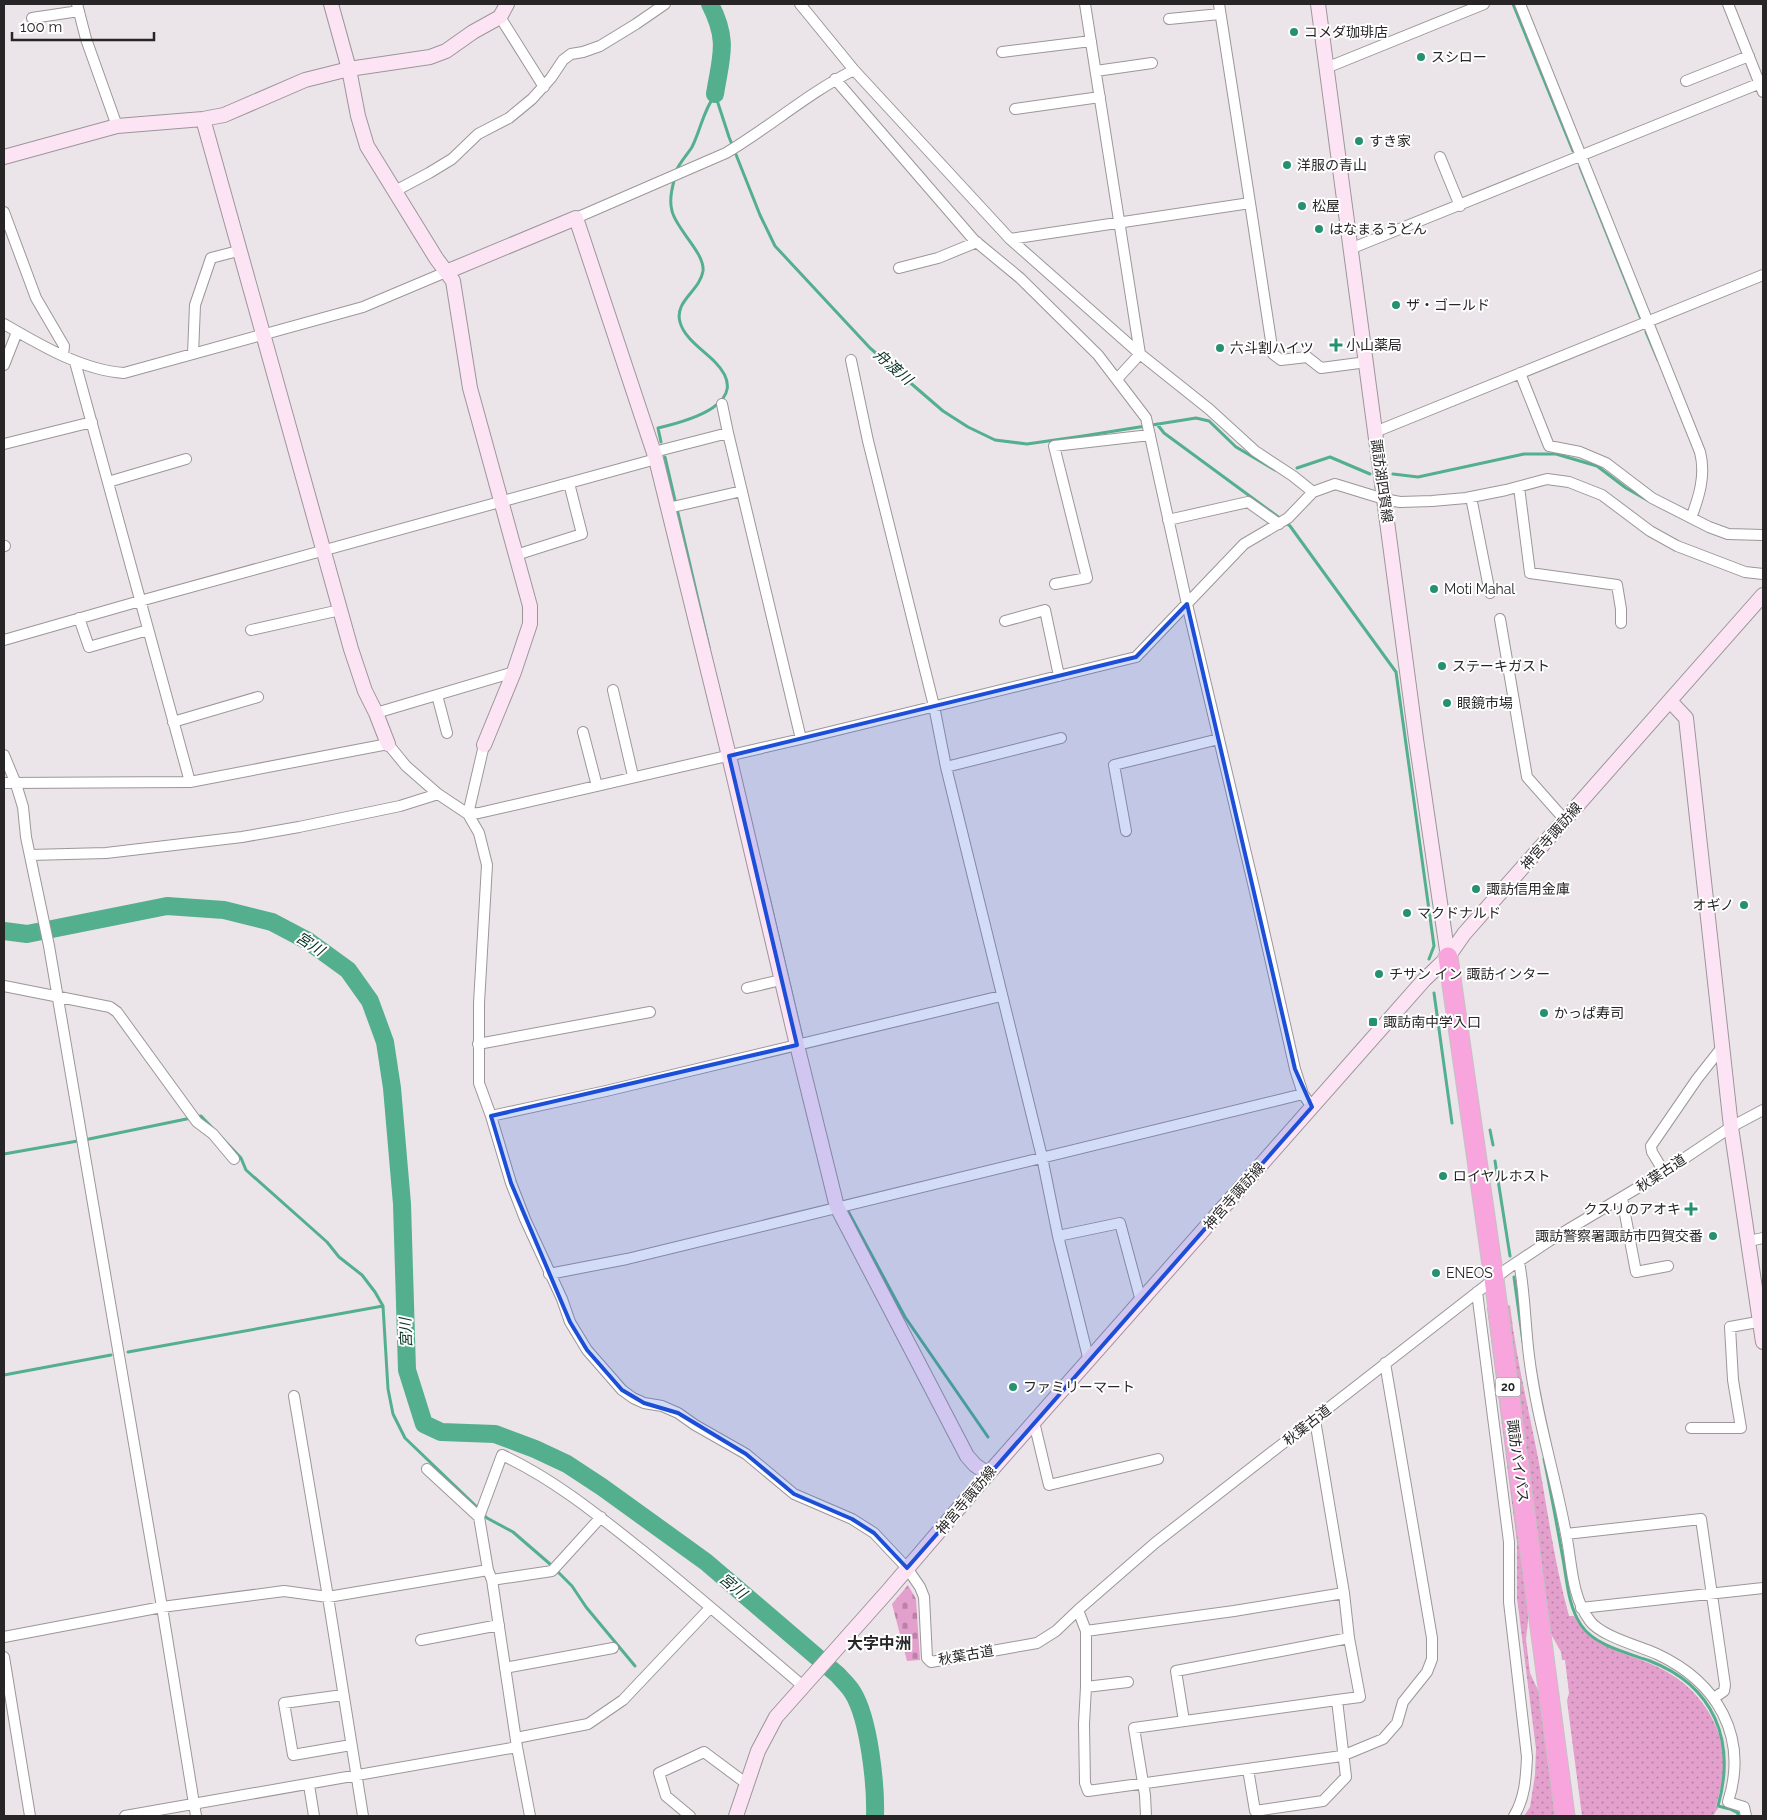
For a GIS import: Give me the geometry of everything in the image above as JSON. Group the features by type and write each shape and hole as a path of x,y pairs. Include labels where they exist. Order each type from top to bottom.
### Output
{"highway":[{"name":"諏訪バイパス","path":"1448,957 1494,1279 1565,1816"}],"street":[{"path":"331,4 367,146 453,281 470,388 530,606 530,624 514,672 484,745 468,814"},
{"path":"4,157 117,126 203,120 224,115 304,80 349,69 430,57 446,51 473,32 500,17 507,4"},
{"path":"395,191 452,159 478,134 509,118 544,86 563,60 570,54 600,46 664,4"},
{"path":"800,4 854,70 1010,239 1140,354 1209,409 1256,451 1293,476 1312,492"},
{"path":"1085,4 1140,354"},
{"name":"諏訪湖四賀線","path":"1318,4 1384,499 1448,957"},
{"path":"1326,68 1484,4"},
{"path":"1520,4 1703,461 1699,496 1691,518"},
{"path":"1350,249 1762,86 1728,4"},
{"path":"32,18 78,7 86,39 117,126"},
{"path":"1169,19 1220,9 1273,354 1281,360 1307,357 1321,368 1366,362"},
{"path":"500,17 544,86"},
{"path":"1002,52 1091,41"},
{"path":"1686,81 1749,56"},
{"path":"1096,71 1152,63"},
{"path":"4,324 75,362 106,372 124,373 363,307 576,218 728,151 740,145 835,79 854,70"},
{"path":"835,79 977,242 1020,278 1098,355 1147,419 1187,604 1295,1069 1303,1094 1312,1107"},
{"path":"1015,110 1100,97"},
{"path":"203,120 322,550 364,691 376,713 388,744 406,766 438,794 468,814 479,833 487,865 480,962 479,1083 511,1183 549,1274 562,1299 570,1322 587,1350 622,1390 632,1398 644,1403 662,1406 678,1413 746,1454 794,1494 852,1519 874,1533 907,1568"},
{"path":"1440,157 1460,206"},
{"path":"1010,239 1250,203"},
{"path":"4,212 36,298 64,346 63,355"},
{"path":"576,218 655,456 837,1207 967,1456 975,1465 988,1474"},
{"path":"899,268 938,258 977,242"},
{"path":"193,354 195,305 211,258 238,251"},
{"path":"1375,432 1763,274"},
{"path":"4,365 17,332"},
{"path":"1117,379 1140,354"},
{"path":"852,360 868,441 934,706 946,767 1042,1157 1058,1236 1089,1361"},
{"path":"75,362 190,782"},
{"path":"1520,373 1549,446 1580,452 1606,463 1652,498 1709,527 1728,534 1763,535"},
{"path":"722,404 801,739"},
{"path":"4,444 92,422"},
{"path":"4,640 322,550 569,483 728,433"},
{"path":"1055,584 1087,578 1054,446 1150,433"},
{"path":"108,482 186,459"},
{"path":"468,814 597,786 632,776 729,756 1136,657 1244,544 1282,522 1312,492 1336,484 1400,502 1432,502 1472,497 1548,479 1569,482 1602,495 1650,531 1677,546 1745,572 1763,574"},
{"path":"516,554 582,534 569,483"},
{"path":"1519,487 1530,573 1616,585 1621,609 1621,623"},
{"path":"668,508 742,491"},
{"path":"1472,497 1490,594"},
{"path":"1168,520 1248,502 1282,522"},
{"name":"神宮寺諏訪線","path":"736,1816 758,1751 776,1716 1424,980 1448,957 1464,934 1763,595"},
{"path":"251,630 340,610"},
{"path":"1005,621 1046,610 1059,676"},
{"path":"79,618 89,647 148,630"},
{"path":"1500,619 1527,778 1565,820"},
{"path":"376,713 514,672"},
{"path":"612,690 632,776"},
{"path":"437,695 447,733"},
{"path":"173,722 258,698"},
{"path":"1670,700 1686,718 1731,1127 1762,1321 1763,1342"},
{"path":"583,732 597,786"},
{"path":"946,767 1061,738"},
{"path":"1126,831 1114,765 1219,739"},
{"path":"4,783 190,782 388,744"},
{"path":"4,755 23,807 30,855 49,946 196,1816"},
{"path":"30,855 106,853 242,837 400,806 438,794"},
{"path":"747,988 781,980"},
{"path":"4,986 110,1007 118,1012 197,1122 213,1134 234,1159"},
{"path":"491,1116 606,1091 1001,996"},
{"path":"478,1044 650,1012"},
{"path":"1664,1172 1652,1152 1651,1146 1697,1079 1723,1046"},
{"path":"549,1274 627,1258 1303,1094"},
{"name":"秋葉古道","path":"907,1568 920,1587 924,1597 927,1658 931,1662 1037,1642 1056,1631 1155,1543 1476,1292 1549,1241 1664,1172 1731,1127 1763,1110"},
{"path":"1622,1198 1636,1272 1668,1266"},
{"path":"1058,1236 1120,1223 1141,1301"},
{"path":"1749,1241 1763,1238"},
{"path":"1519,1262 1523,1285 1529,1357 1566,1534 1575,1588 1581,1608 1591,1623 1616,1639 1676,1664 1697,1678 1714,1698 1729,1726 1735,1755 1733,1786 1728,1802 1744,1807 1746,1816"},
{"path":"1476,1292 1509,1542 1509,1602 1527,1758 1526,1780 1521,1806 1514,1816"},
{"path":"1691,1428 1741,1428 1733,1380 1730,1327 1762,1321"},
{"path":"1078,1610 1086,1631 1084,1724 1085,1783 1088,1791 1342,1756 1383,1739 1397,1722 1402,1702 1428,1672 1432,1659 1432,1638 1385,1363"},
{"path":"294,1396 363,1816"},
{"path":"1146,1816 1134,1728 1360,1698 1314,1420"},
{"path":"1034,1422 1049,1486 1158,1459"},
{"path":"530,1816 516,1743 499,1625 479,1517 502,1455 520,1463 559,1487 601,1517 710,1608 807,1682"},
{"path":"427,1469 479,1517"},
{"path":"4,1637 162,1607 284,1592 328,1597 490,1575 552,1571 601,1517"},
{"path":"1566,1534 1701,1519 1725,1685 1724,1691 1714,1698"},
{"path":"1581,1608 1763,1588"},
{"path":"1086,1631 1234,1611 1344,1593"},
{"path":"125,1816 356,1776 516,1743 588,1724 622,1700 710,1608"},
{"path":"421,1640 499,1625"},
{"path":"1184,1721 1176,1671 1349,1638"},
{"path":"505,1668 613,1648"},
{"path":"4,1657 30,1816"},
{"path":"1086,1688 1128,1682"},
{"path":"344,1695 284,1704 293,1755 351,1745"},
{"path":"1248,1769 1255,1811 1323,1801 1346,1777 1342,1756 1337,1700"},
{"path":"690,1816 666,1796 658,1773 704,1752 747,1784"},
{"path":"309,1784 314,1816"}],"highlighted area":[{"path":"1187,604 1295,1069 1312,1107 907,1568 874,1533 852,1519 794,1494 746,1454 678,1413 644,1403 622,1390 587,1350 570,1322 511,1183 491,1116 797,1045 729,756 1136,657"}],"green space":[{"path":"1510,1305 1519,1365 1556,1559 1569,1616 1574,1616 1588,1634 1597,1641 1616,1651 1664,1670 1678,1679 1701,1701 1717,1729 1722,1744 1724,1761 1723,1778 1716,1806 1718,1808 1713,1816 1582,1816 1567,1701 1569,1693 1565,1660 1562,1660 1561,1652 1547,1627 1505,1306"},
{"path":"1490,1307 1530,1603 1526,1639 1530,1673 1543,1701 1556,1816 1524,1816 1530,1807 1535,1775 1536,1749 1517,1598 1517,1543 1487,1308"},
{"path":"908,1585 916,1599 920,1660 907,1661 892,1604"}],"waterway":[{"name":"舟渡川","path":"710,4 720,28 722,39 721,59 715,94"},
{"path":"1513,4 1573,151"},
{"name":"舟渡川","path":"715,94 729,137 760,215 775,246 870,348 943,411 968,427 995,440 1027,444 1196,418 1209,421 1236,447 1275,470"},
{"path":"676,171 692,147 708,107 715,95"},
{"path":"1580,167 1641,319"},
{"path":"661,442 658,428 700,415 713,408 722,399 727,389 725,376 715,362 690,339 680,322 681,308 701,278 703,271 700,257 672,211 671,198 675,177"},
{"path":"1646,332 1658,360"},
{"path":"1157,424 1164,433 1281,519"},
{"path":"1393,474 1418,477 1524,454 1556,454 1597,466 1626,488 1647,500"},
{"path":"665,457 709,647"},
{"name":"舟渡川","path":"1297,468 1330,457 1370,474"},
{"path":"1286,523 1396,672 1434,946 1429,959"},
{"path":"766,885 802,1038"},
{"name":"宮川","path":"4,931 27,934 167,906 224,910 272,922 308,941 348,970 370,1001 385,1042 392,1088 402,1204 407,1370 424,1424 441,1432 495,1434 535,1449 567,1464 706,1562 838,1675 853,1693 859,1704 863,1719 873,1770 875,1816"},
{"path":"1434,993 1452,1123"},
{"path":"4,1154 201,1116 241,1158 246,1170 327,1242 339,1257 362,1275 375,1292 383,1306 388,1389 393,1414 405,1438 479,1509"},
{"path":"1490,1130 1493,1145"},
{"path":"1495,1161 1510,1256"},
{"path":"848,1211 905,1317 988,1437"},
{"path":"1514,1277 1523,1342"},
{"path":"128,1352 383,1306"},
{"path":"4,1375 111,1355"},
{"path":"1544,1459 1569,1593 1577,1618 1587,1632 1603,1644 1650,1661 1672,1672 1691,1685 1705,1701 1715,1719 1722,1739 1724,1760 1723,1782 1718,1806 1730,1809 1738,1813 1738,1816"},
{"path":"483,1514 513,1532 550,1564 572,1586 586,1607 635,1666"}],"place":[{"name":"コメダ珈琲店","path":"1294,32"},
{"name":"スシロー","path":"1421,57"},
{"name":"すき家","path":"1359,141"},
{"name":"洋服の青山","path":"1287,165"},
{"name":"松屋","path":"1302,206"},
{"name":"はなまるうどん","path":"1319,229"},
{"name":"ザ・ゴールド","path":"1396,305"},
{"name":"小山薬局","path":"1336,345"},
{"name":"六斗割ハイツ","path":"1220,348"},
{"name":"Moti Mahal","path":"1434,589"},
{"name":"ステーキガスト","path":"1442,666"},
{"name":"眼鏡市場","path":"1447,703"},
{"name":"諏訪信用金庫","path":"1476,889"},
{"name":"オギノ","path":"1744,905"},
{"name":"マクドナルド","path":"1407,913"},
{"name":"チサン イン 諏訪インター","path":"1379,974"},
{"name":"かっぱ寿司","path":"1544,1013"},
{"name":"諏訪南中学入口","path":"1373,1022"},
{"name":"ロイヤルホスト","path":"1443,1176"},
{"name":"クスリのアオキ","path":"1691,1209"},
{"name":"諏訪警察署諏訪市四賀交番","path":"1713,1236"},
{"name":"ENEOS","path":"1436,1273"},
{"name":"ファミリーマート","path":"1013,1387"}],"district":[{"name":"大字中洲","path":"879,1643"}]}
